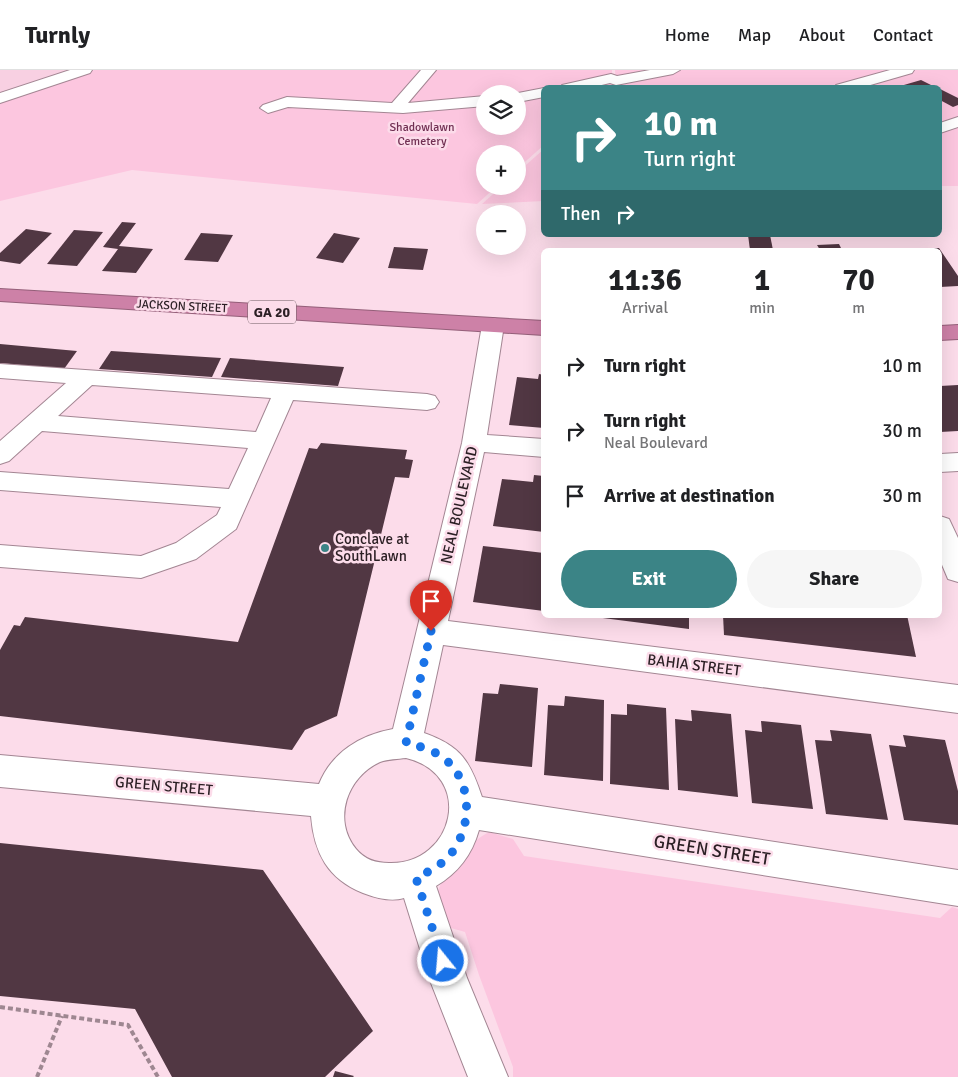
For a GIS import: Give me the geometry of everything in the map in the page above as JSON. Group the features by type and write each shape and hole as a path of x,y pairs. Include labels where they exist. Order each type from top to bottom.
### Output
{"highway":[{"name":"JACKSON STREET","path":"0,295 541,328"},
{"path":"942,333 958,332"}],"street":[{"path":"0,98 85,70"},
{"path":"396,108 429,70"},
{"path":"583,85 673,70"},
{"path":"852,85 907,70"},
{"path":"526,95 541,93"},
{"path":"268,108 277,104 300,102 396,108 433,108 476,102"},
{"path":"942,127 958,122"},
{"name":"NEAL BOULEVARD","path":"406,743 474,443 494,325"},
{"path":"0,370 284,393 427,402"},
{"path":"0,455 87,377"},
{"path":"0,556 140,567 186,551 227,522 284,393"},
{"path":"35,422 263,441"},
{"path":"474,443 541,448"},
{"path":"942,463 958,462"},
{"path":"0,481 237,499"},
{"path":"942,531 958,571"},
{"name":"BAHIA STREET","path":"431,631 958,699"},
{"path":"406,743 426,748 443,757 456,772 465,790 467,811 463,832 453,851 437,867 416,878 392,883 368,878 347,866 333,847 326,824 328,801 336,781 349,764 366,752 386,745 406,743"},
{"name":"GREEN STREET","path":"0,771 328,801"},
{"name":"GREEN STREET","path":"467,811 505,819 958,888"},
{"path":"416,878 448,978 488,1077"}],"path":[{"path":"0,1007 128,1025 158,1077"},
{"path":"37,1077 62,1016"}],"shaded area":[{"path":"0,70 75,70 0,95"}],"green space":[{"name":"Shadowlawn Cemetery","path":"94,70 612,70 612,85 541,85 541,148 526,161 526,145 476,145 476,195 487,195 477,204 132,170 0,201 0,101"},
{"path":"615,70 958,70 958,186 942,186 942,85 616,85"},
{"path":"541,152 541,201 482,204 492,195 526,195 526,165"},
{"path":"489,832 513,839 524,856 940,918 952,907 958,909 958,1077 513,1077 513,1067 465,932 444,926 437,903 438,891 448,871 472,843"}],"building":[{"path":"921,80 931,85 904,85"},
{"path":"942,90 958,98 958,105 953,107 942,101"},
{"path":"122,222 136,223 119,246 153,249 136,273 102,271 118,249 103,247"},
{"path":"26,229 52,233 20,264 0,261 0,253"},
{"path":"74,230 103,232 77,266 47,264"},
{"path":"201,233 233,235 218,262 184,260"},
{"path":"334,233 360,238 343,263 316,258"},
{"path":"748,237 770,237 773,248 750,248"},
{"path":"839,244 841,248 819,248 817,245"},
{"path":"394,247 428,249 423,270 388,268"},
{"path":"942,252 958,276 958,286 942,287"},
{"path":"0,344 77,351 64,369 0,363"},
{"path":"111,351 221,358 212,377 99,369"},
{"path":"230,358 344,367 338,386 221,377"},
{"path":"539,374 541,374 541,428 509,425 517,377 538,379"},
{"path":"958,385 958,431 942,432 942,386"},
{"name":"Conclave at SouthLawn","path":"321,443 407,450 405,459 413,460 409,478 395,477 337,716 305,730 292,750 0,716 0,650 14,625 20,626 25,617 238,642 309,448 317,449"},
{"path":"534,475 541,476 541,532 493,526 502,479 533,482"},
{"path":"483,546 541,553 541,611 473,602"},
{"path":"603,618 689,618 689,629"},
{"path":"723,618 908,618 916,657 724,635"},
{"path":"500,684 538,688 532,767 475,761 483,693 498,694"},
{"path":"565,696 604,700 603,781 544,775 548,705 564,706"},
{"path":"627,704 666,708 669,790 610,784 611,714 627,715"},
{"path":"691,710 731,714 738,797 678,790 675,719 692,721"},
{"path":"761,721 801,725 813,809 752,803 745,730 762,732"},
{"path":"830,730 871,734 888,820 826,814 815,740 832,741"},
{"path":"903,735 945,740 958,791 958,825 904,820 889,745 906,747"},
{"path":"0,843 263,870 373,1031 325,1077 172,1077 135,1009 0,996"},
{"path":"335,1071 354,1076 333,1077"}],"place":[{"name":"Conclave at SouthLawn","path":"325,548"}],"route":[{"path":"431,631 406,743 426,748 443,757 456,772 465,790 467,811 463,832 453,851 437,867 416,878 443,961"}]}
